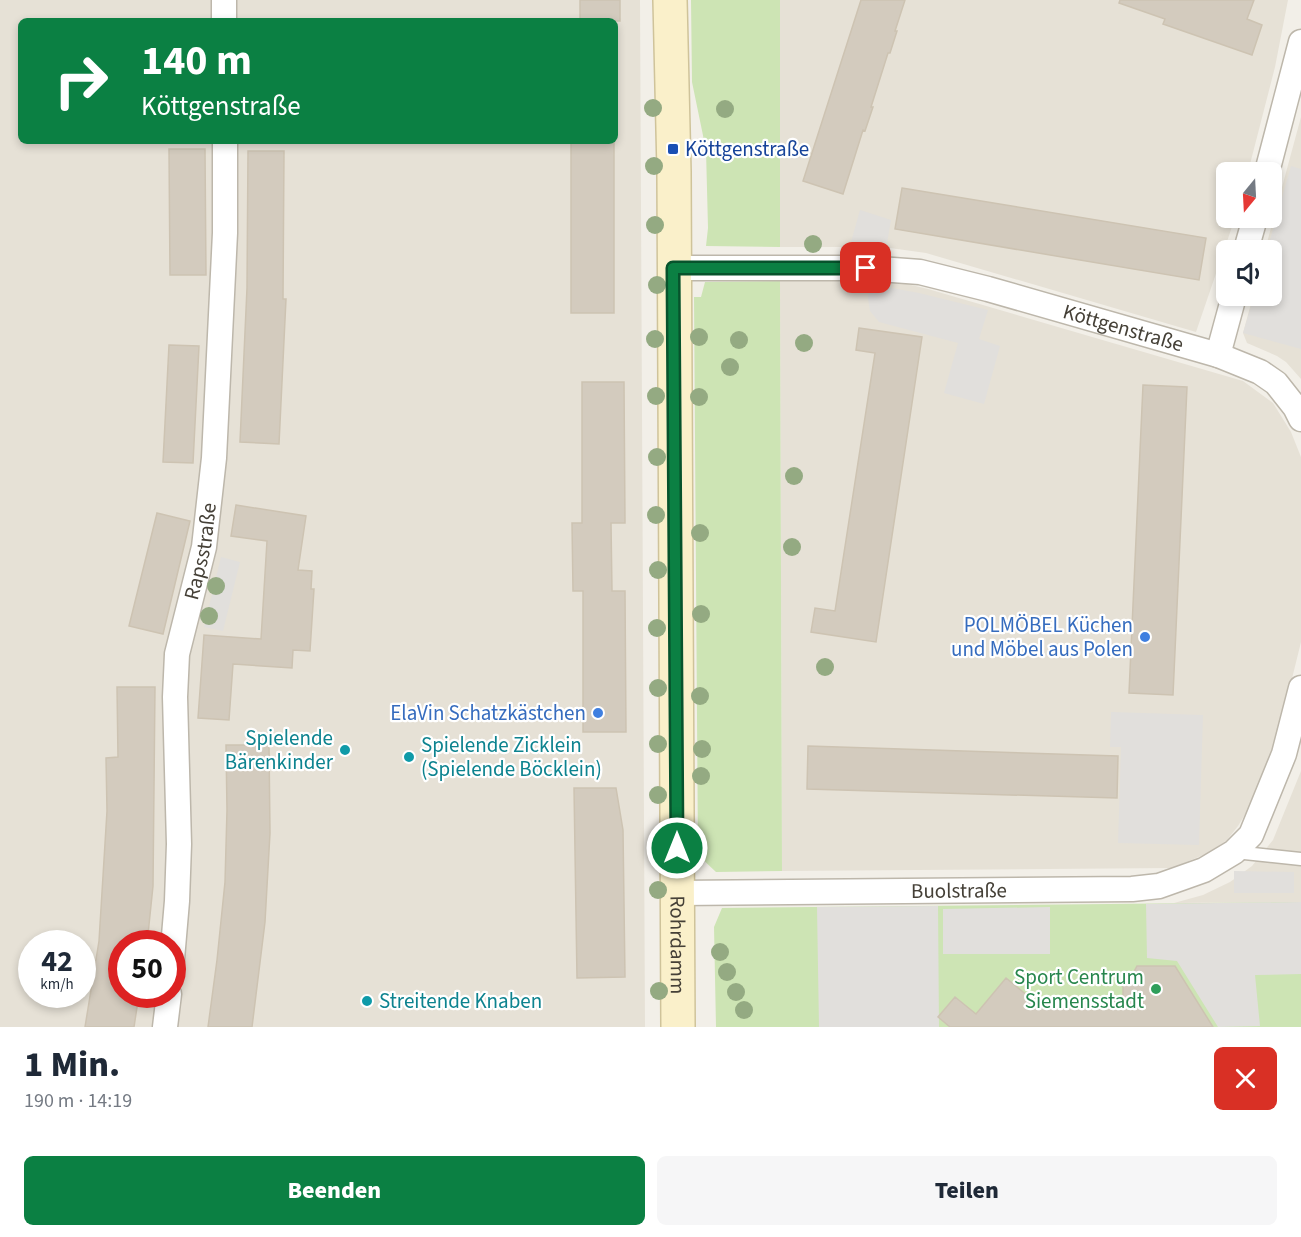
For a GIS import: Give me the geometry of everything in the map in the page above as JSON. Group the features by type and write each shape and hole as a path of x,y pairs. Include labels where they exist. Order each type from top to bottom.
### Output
{"main road":[{"name":"Rohrdamm","path":"670,0 674,172 678,1027"}],"street":[{"path":"224,0 224,18"},
{"path":"1270,162 1301,42"},
{"name":"Rapsstraße","path":"174,930 179,844 175,697 177,654 204,547 214,458 225,233 225,144"},
{"name":"Köttgenstraße","path":"673,268 866,268 920,272 1218,355 1260,372 1276,383 1296,407 1301,419"},
{"path":"1218,355 1231,306"},
{"name":"Buolstraße","path":"677,893 1132,889 1181,879 1204,870 1234,852 1251,836 1284,754 1301,688"},
{"path":"165,1027 167,1008"}],"lane":[{"path":"1234,852 1301,859"}],"shaded area":[{"path":"0,0 640,0 645,1027 0,1027"},
{"path":"780,0 1288,0 1275,67 1251,162 1216,162 1216,228 1232,228 1227,240 1216,240 1216,274 1196,332 926,253 883,247 780,247"},
{"path":"1301,117 1301,379 1286,362 1277,356 1247,343 1243,333 1250,306 1282,306 1282,240 1268,240 1271,228 1282,228 1282,187"},
{"path":"1291,166 1301,169 1301,349 1243,333 1251,306 1282,306 1282,240 1270,240 1273,228 1282,228 1282,198"},
{"path":"860,210 891,220 887,243 851,242"},
{"path":"780,281 875,281 903,283 928,289 1243,381 1273,403 1291,432 1301,457 1301,642 1273,749 1249,808 1227,840 1208,853 1172,868 782,871"},
{"path":"870,284 988,310 979,339 1000,346 984,404 944,393 958,343 879,322 870,311 868,298"},
{"path":"221,557 240,562 223,631 204,627"},
{"path":"1111,712 1203,715 1199,845 1118,843 1121,747 1110,747"},
{"path":"1301,771 1301,902 1174,903 1203,895 1230,882 1252,866 1273,840"},
{"path":"1234,871 1294,872 1294,893 1234,893"},
{"path":"1301,902 1301,974 1255,975 1260,1026 1218,1027 1177,961 1147,958 1146,904"},
{"path":"938,906 939,1027 819,1027 817,907"},
{"path":"1050,907 1050,954 943,954 943,909"}],"green space":[{"path":"691,0 780,0 780,247 706,246 708,228 706,150 692,82"},
{"path":"780,281 782,871 716,872 698,855 694,297 701,297 705,282"},
{"name":"Sport Centrum Siemensstadt","path":"1301,902 1301,1027 716,1027 714,927 722,908"}],"building":[{"path":"580,0 620,0 620,21 618,18 580,18"},
{"path":"861,0 905,0 871,107 873,107 865,131 863,130 843,194 803,181"},
{"path":"1120,0 1254,0 1247,19 1262,25 1252,55 1163,24 1165,19 1119,3"},
{"path":"571,144 614,144 614,313 571,313"},
{"path":"169,149 205,149 206,275 170,275"},
{"path":"248,151 284,151 283,299 286,299 279,444 240,442 247,288"},
{"path":"902,188 1206,238 1199,280 895,229"},
{"path":"859,328 922,337 876,642 811,632 815,608 835,611 875,353 856,350"},
{"path":"169,345 199,346 193,463 163,462"},
{"path":"582,382 624,382 625,523 611,523 612,591 625,591 626,732 583,732 583,591 573,591 572,523 582,523"},
{"path":"1143,385 1187,387 1173,695 1129,693"},
{"path":"236,505 306,516 298,570 312,571 311,589 314,589 310,651 293,650 292,668 233,664 229,720 198,718 204,635 261,639 267,541 231,536"},
{"path":"157,513 190,521 163,634 129,626"},
{"path":"117,687 155,687 153,886 148,930 108,930 108,1008 137,1008 134,1027 85,1027 88,1008 96,1008 96,959 107,811 106,758 118,757"},
{"path":"226,745 269,745 270,833 265,922 252,1027 208,1027 225,882"},
{"path":"808,746 1118,756 1117,798 807,789"},
{"path":"574,788 616,788 623,830 625,977 577,978"},
{"name":"Sport Centrum Siemensstadt","path":"1137,966 1175,966 1213,1027 950,1027 938,1017 955,997 976,1014 1006,978 1044,1009 1077,1001 1123,999 1123,981 1129,981"}],"place":[{"name":"Köttgenstraße","path":"673,149"},
{"name":"POLMÖBEL Küchen und Möbel aus Polen","path":"1145,637"},
{"name":"ElaVin Schatzkästchen","path":"598,713"},
{"name":"Spielende Bärenkinder","path":"345,750"},
{"name":"Spielende Zicklein (Spielende Böcklein)","path":"409,757"},
{"name":"Sport Centrum Siemensstadt","path":"1156,989"},
{"name":"Streitende Knaben","path":"367,1001"}],"route":[{"path":"677,848 673,268 866,268"}]}
